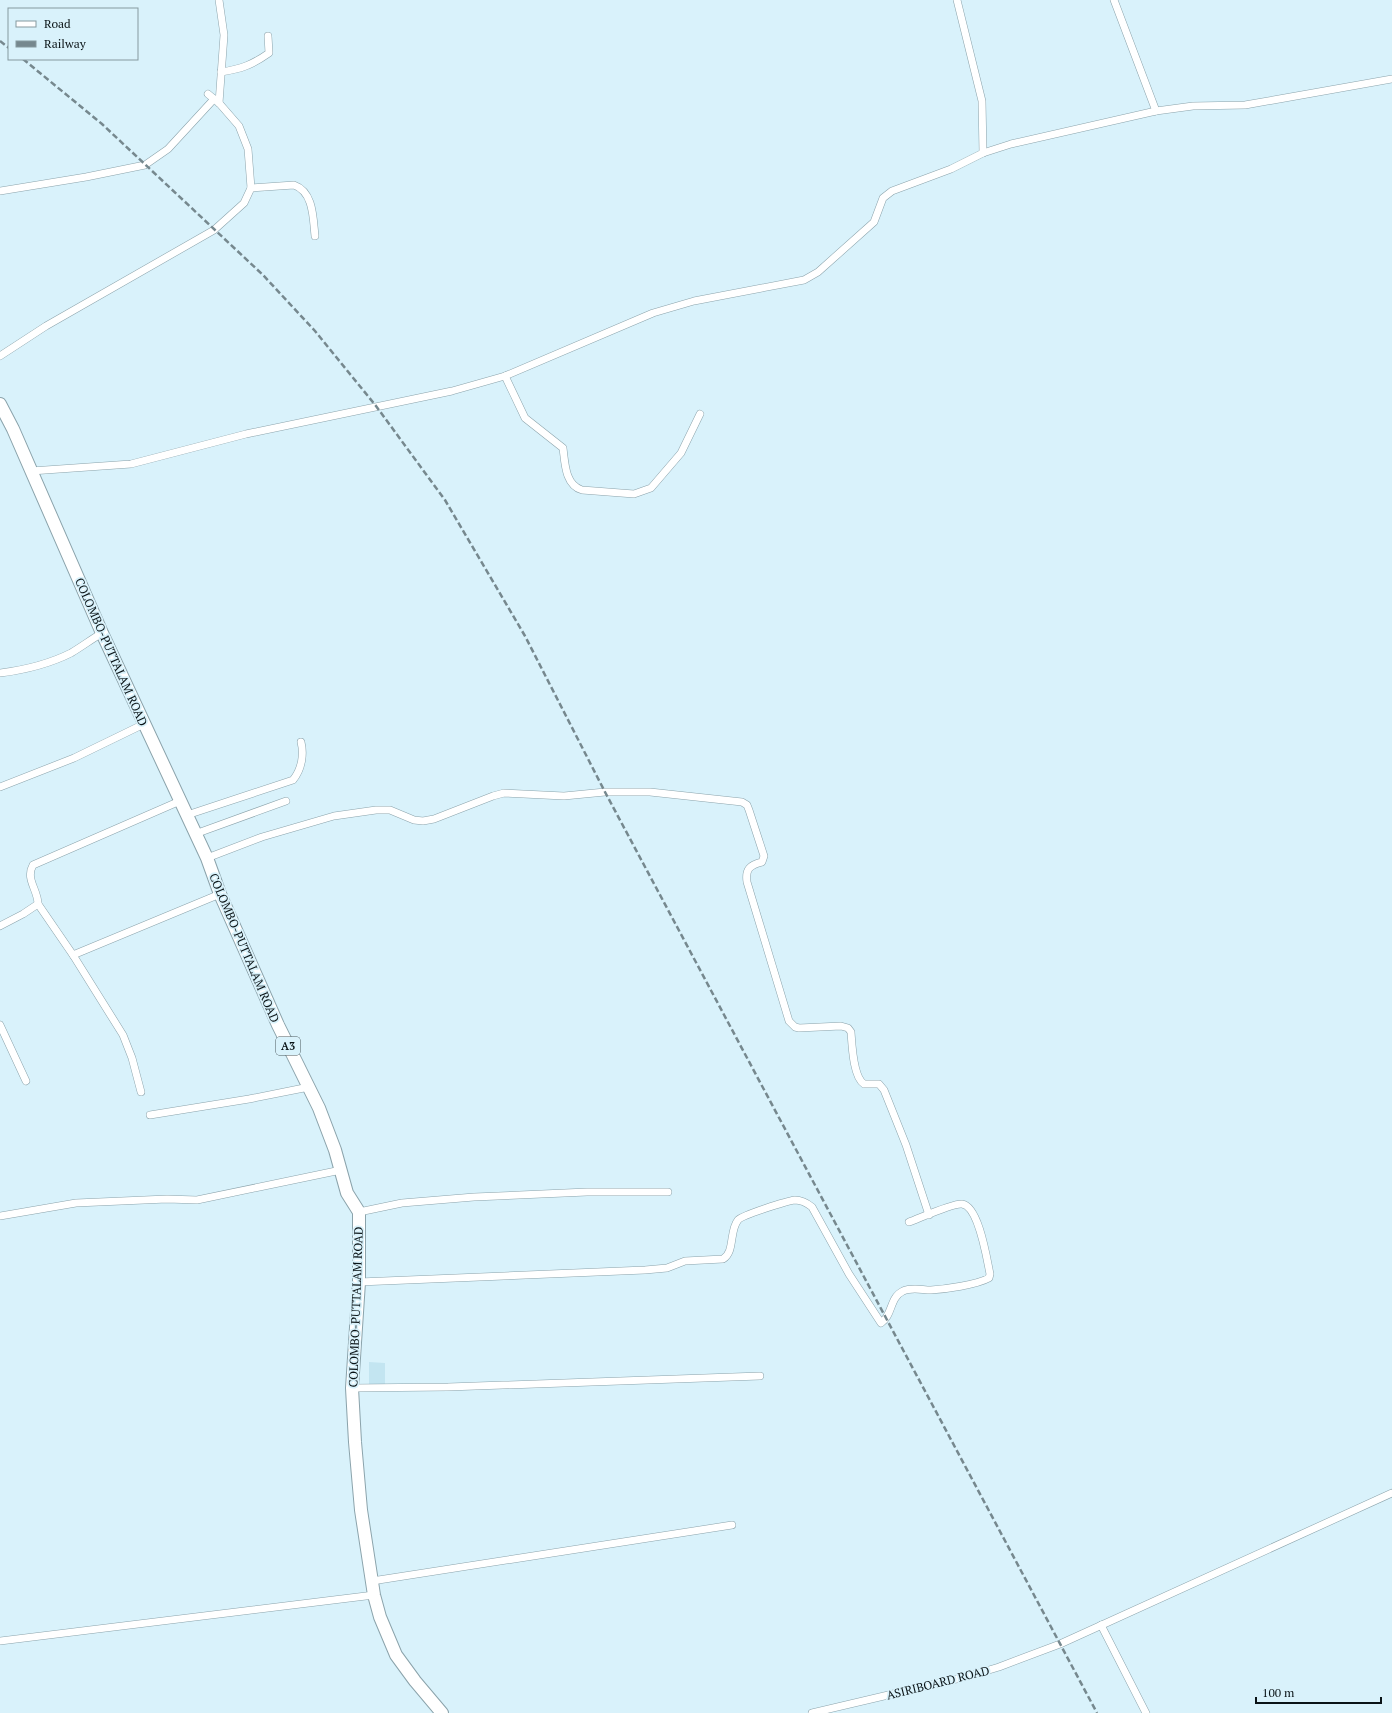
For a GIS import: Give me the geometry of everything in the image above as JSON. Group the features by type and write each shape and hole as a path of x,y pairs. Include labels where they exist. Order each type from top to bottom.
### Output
{"highway":[{"name":"COLOMBO-PUTTALAM ROAD","path":"0,404 102,633 207,858 220,894 278,1025 319,1108 335,1150 347,1193 359,1212 359,1282 352,1388 361,1510 374,1595 380,1617 396,1655 415,1681 442,1713"}],"street":[{"path":"0,191 86,177 145,165 168,149 217,101 224,35 219,0"},
{"path":"957,0 982,101 983,153"},
{"path":"1114,0 1156,111"},
{"path":"221,72 239,69 255,63 269,53 268,36"},
{"path":"31,471 131,464 246,434 452,391 505,376 653,313 694,301 804,280 818,272 874,222 883,198 892,191 951,170 983,153 1011,144 1156,111 1193,106 1245,105 1392,79"},
{"path":"0,356 46,326 214,230 244,203 251,188 248,149 238,126 217,101 208,94"},
{"path":"251,188 294,185 299,187 310,201 314,236"},
{"path":"505,376 525,418 563,448 566,471 570,483 575,488 582,490 634,494 651,488 681,453 700,414"},
{"path":"0,673 31,668 70,653 102,633"},
{"path":"0,787 74,758 144,724"},
{"path":"187,815 293,780 300,768 302,755 301,742"},
{"path":"207,858 262,838 334,816 376,810 390,810 414,820 423,821 434,819 492,796 504,793 564,796 605,792 650,792 742,802 747,805 764,856 762,862 754,864 747,870 747,882 789,1021 795,1028 841,1026 848,1028 851,1032 855,1064 859,1078 864,1084 879,1084 884,1090 906,1145 929,1215"},
{"path":"141,1092 132,1058 123,1035 73,955 38,904 30,878 30,870 33,865 180,801"},
{"path":"195,834 286,801"},
{"path":"73,955 220,894"},
{"path":"0,926 38,904"},
{"path":"0,1025 26,1081"},
{"path":"150,1115 250,1100 309,1087"},
{"path":"0,1216 76,1203 197,1200 341,1170"},
{"path":"359,1212 402,1203 474,1197 587,1192 668,1192"},
{"path":"359,1282 645,1270 667,1268 685,1261 723,1260 728,1255 732,1231 740,1218 795,1200 807,1203 812,1207 849,1274 881,1323 886,1320 894,1297 905,1290 932,1290 958,1287 990,1277 981,1234 970,1209 965,1205 959,1204 909,1222"},
{"path":"352,1388 448,1387 760,1376"},
{"name":"ASIRIBOARD ROAD","path":"812,1713 969,1676 999,1667 1060,1644 1392,1493"},
{"path":"372,1581 732,1525"},
{"path":"0,1641 374,1595"},
{"path":"1101,1625 1146,1713"}],"shaded area":[{"path":"369,1362 385,1363 385,1384 369,1384"}],"railway":[{"path":"0,41 8,47"},
{"path":"24,60 102,124 263,275 315,331 376,406 445,500 525,636 605,792 1097,1713"}]}
